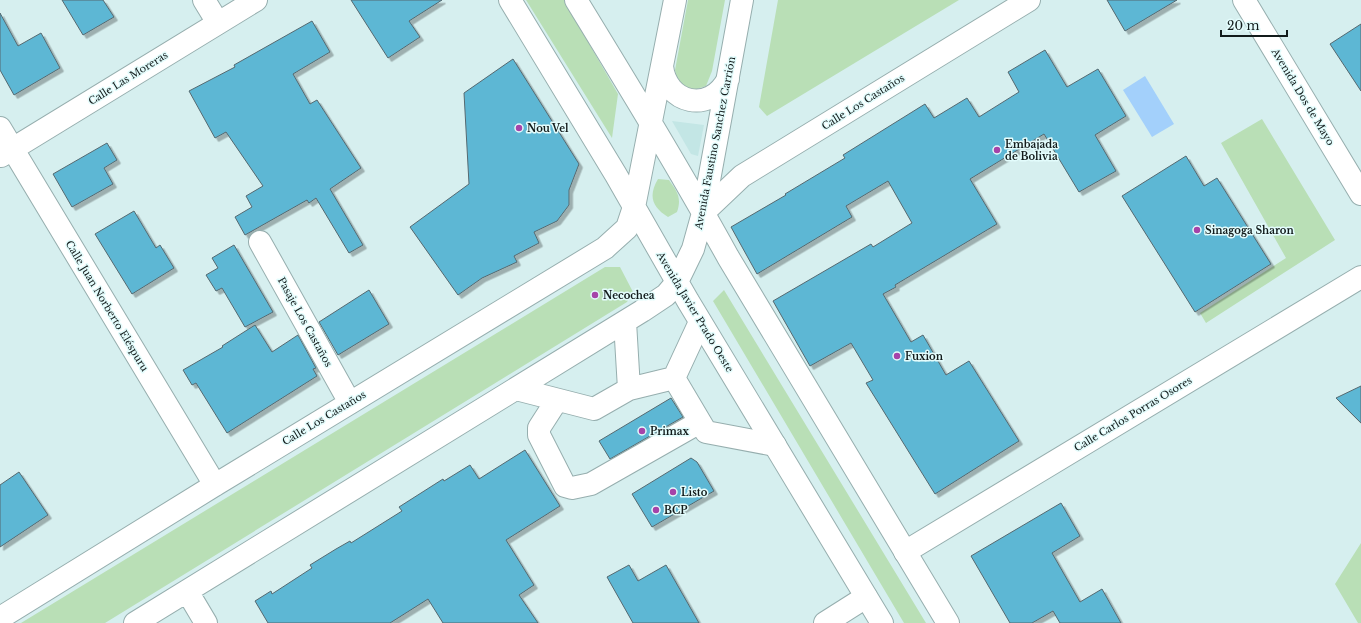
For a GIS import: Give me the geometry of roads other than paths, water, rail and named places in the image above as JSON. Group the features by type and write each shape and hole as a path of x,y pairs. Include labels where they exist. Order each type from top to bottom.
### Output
{"street":[{"path":"204,0 218,23"},
{"name":"Calle Las Moreras","path":"6,153 256,0"},
{"name":"Avenida Javier Prado Oeste","path":"510,0 616,175 700,322 882,623"},
{"path":"576,0 651,123 728,256 948,623"},
{"path":"634,207 675,0"},
{"name":"Avenida Faustino Sanchez Carrión","path":"677,282 693,249 703,213 742,0"},
{"name":"Calle Los Castaños","path":"703,213 742,176 1029,0"},
{"name":"Avenida Dos de Mayo","path":"1244,0 1361,194"},
{"path":"662,66 663,75 671,90 686,99 700,100 714,95 720,91 728,79"},
{"name":"Calle Juan Norberto Eléspuru","path":"0,128 6,153 215,485"},
{"name":"Calle Los Castaños","path":"0,618 215,485 605,248 627,228 634,207"},
{"name":"Pasaje Los Castaños","path":"260,242 350,403"},
{"name":"Calle Carlos Porras Osores","path":"905,552 1361,277"},
{"path":"134,623 625,322 666,296 677,282"},
{"path":"625,322 629,389"},
{"path":"674,378 700,322"},
{"path":"516,389 594,409 629,389 674,378"},
{"path":"674,378 706,432 775,445"},
{"path":"557,400 539,428 538,435 565,486 572,488 591,484 700,422"},
{"path":"187,591 206,623"},
{"path":"824,623 866,597"}],"water":[{"path":"1145,76 1174,124 1152,137 1123,90"}],"place":[{"name":"Nou Vel","path":"519,128"},
{"name":"Embajada de Bolivia","path":"997,150"},
{"name":"Sinagoga Sharon","path":"1197,230"},
{"name":"Necochea","path":"595,295"},
{"name":"Fuxion","path":"897,356"},
{"name":"Primax","path":"642,431"},
{"name":"Listo","path":"673,492"},
{"name":"BCP","path":"656,510"}]}
